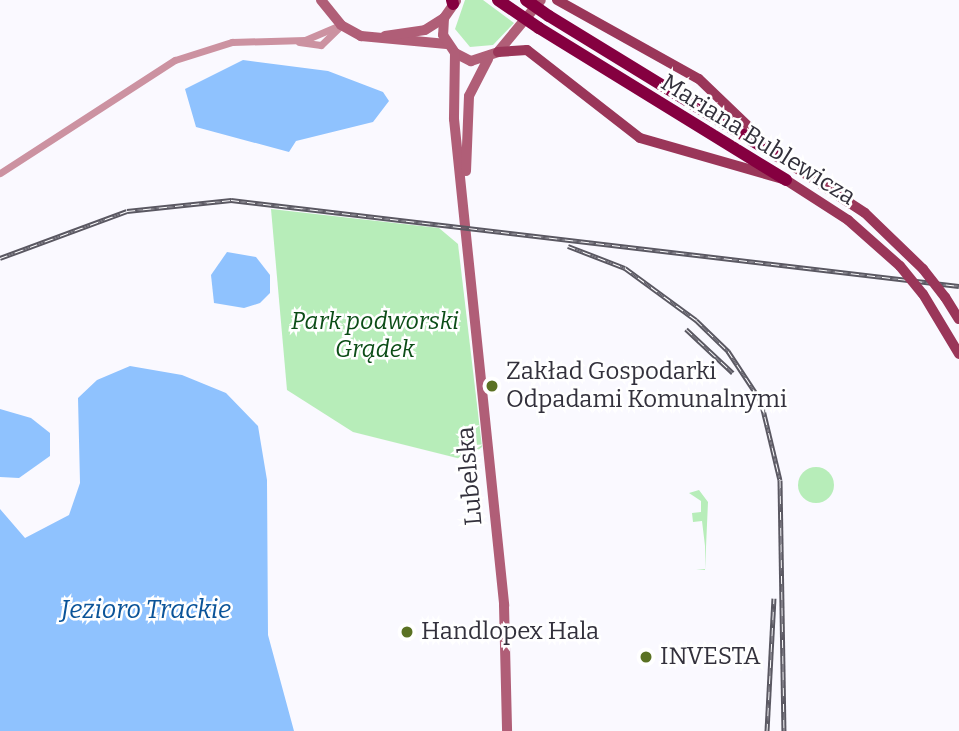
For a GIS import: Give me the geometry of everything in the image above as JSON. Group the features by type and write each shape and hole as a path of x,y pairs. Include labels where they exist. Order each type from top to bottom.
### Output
{"highway":[{"name":"Mariana Bublewicza","path":"498,0 786,180"},
{"name":"Mariana Bublewicza","path":"526,0 781,158"}],"main road":[{"path":"557,0 699,79 781,158"},
{"path":"493,55 527,50 652,144 733,160 786,180"},
{"name":"Mariana Bublewicza","path":"781,158 865,213 923,269 959,319"},
{"name":"Mariana Bublewicza","path":"786,180 848,220 900,266 923,294 959,354"}],"street":[{"path":"321,0 341,25 381,41 447,44"},
{"name":"Lubelska","path":"467,217 465,123 474,76 541,0"},
{"path":"0,173 175,60 232,42 294,40 341,25 391,35 432,27 444,18 454,1"},
{"path":"444,18 447,44 455,53 471,61 493,55"},
{"name":"Lubelska","path":"455,53 454,119 467,217 504,605 507,731"}],"green space":[{"path":"465,0 483,0 514,23 493,45 470,47 455,29"},
{"name":"Park podworski Grądek","path":"271,209 439,228 458,244 482,447 465,460 353,432 287,390"},
{"path":"816,467 829,472 834,485 829,498 816,503 803,498 798,485 803,472"},
{"path":"699,490 708,502 705,570 696,570 705,569 705,546 702,521 693,522 692,513 701,512 701,501 689,493"}],"water":[{"path":"243,60 328,71 383,92 389,101 373,122 296,141 289,152 196,127 185,89"},
{"path":"227,252 256,257 270,275 270,293 260,303 244,308 214,303 211,275"},
{"name":"Jezioro Trackie","path":"130,366 182,375 226,393 258,426 267,480 268,635 294,731 0,731 0,509 25,538 69,515 80,483 78,398 97,380"},
{"path":"0,409 31,418 50,433 50,456 19,478 0,477"}],"railway":[{"path":"0,258 127,211 231,200 959,286"},
{"path":"568,246 625,268 696,320 728,351 761,401 780,480 784,731"},
{"path":"686,329 733,373"},
{"path":"767,731 774,598"}],"place":[{"name":"Zakład Gospodarki Odpadami Komunalnymi","path":"492,386"},
{"name":"Handlopex Hala","path":"407,632"},
{"name":"INVESTA","path":"646,657"}]}
